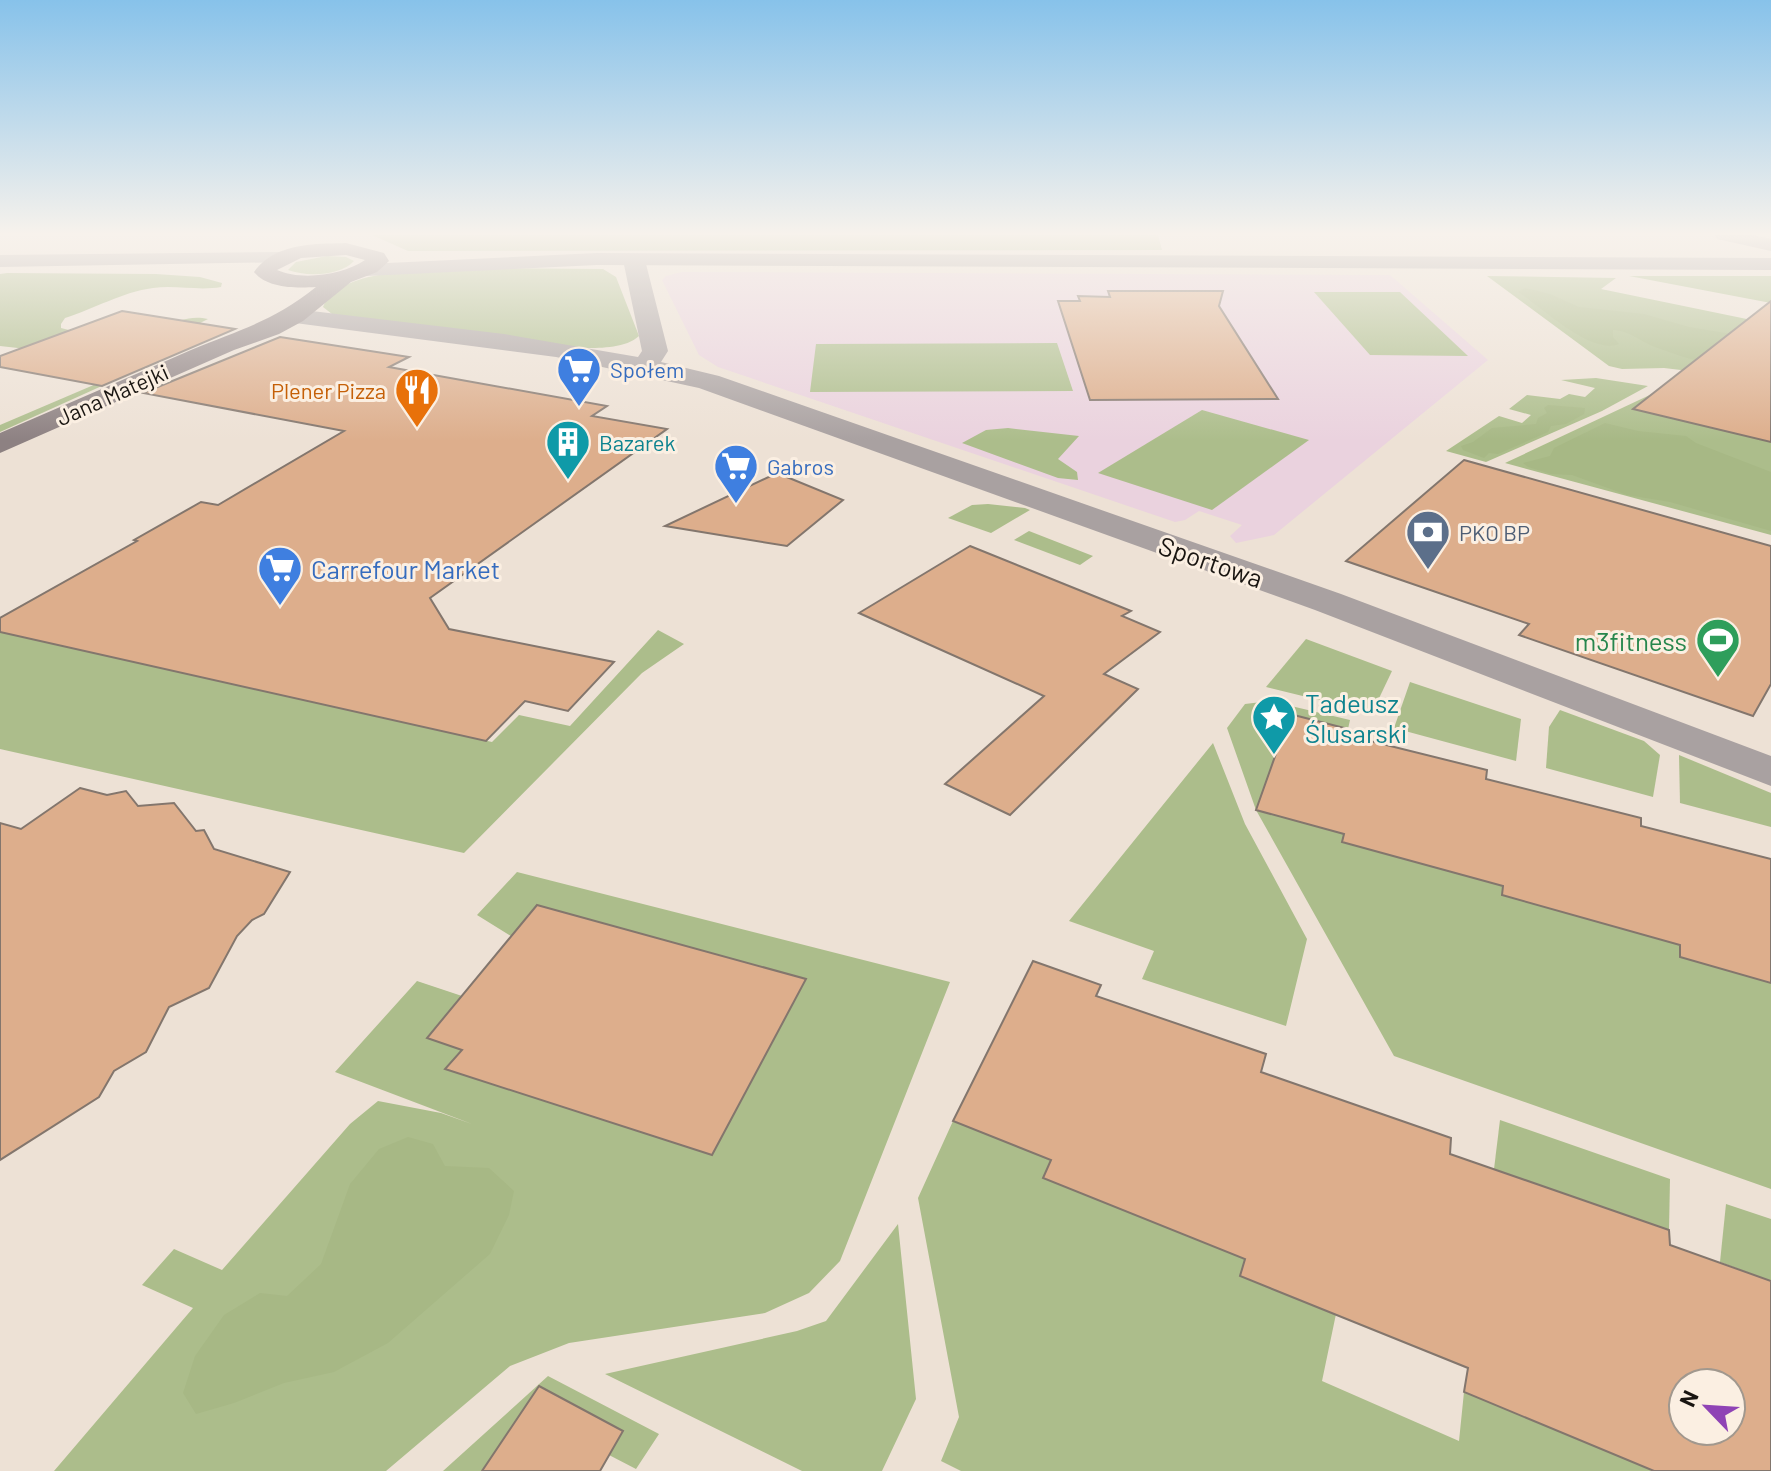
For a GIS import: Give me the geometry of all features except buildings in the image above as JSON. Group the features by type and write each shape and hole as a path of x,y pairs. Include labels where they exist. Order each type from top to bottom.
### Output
{"main road":[{"name":"Jana Matejki","path":"225,345 281,304"},
{"name":"Jana Matejki","path":"0,444 295,316 311,304"}],"street":[{"path":"644,304 655,351 647,364"},
{"name":"Sportowa","path":"295,316 647,364 804,414 1328,602 1771,772"}],"shaded area":[{"path":"674,304 1423,304 1488,360 1274,535 1236,543 1230,536 1242,525 1199,511 1175,522 718,367 699,355"}],"green space":[{"path":"0,304 102,304 65,318 61,324 61,328 85,332 112,332 191,318 208,319 192,327 27,349 0,346"},
{"path":"325,304 626,304 639,336 621,345 585,348 332,314 323,307"},
{"path":"1324,304 1412,304 1468,356 1370,355"},
{"path":"1524,304 1672,304 1771,324 1715,374 1609,366"},
{"path":"1534,304 1572,304 1644,314 1689,327 1743,336 1705,362 1655,347 1619,331 1613,330 1613,337 1619,344 1607,346 1594,343"},
{"path":"1057,343 1073,391 810,392 816,344"},
{"path":"1596,378 1648,386 1602,411 1486,462 1446,451 1499,416 1522,423 1531,415 1509,409 1527,395 1560,399 1569,394 1585,397 1595,388 1561,380"},
{"path":"96,384 104,385 0,432 0,425"},
{"path":"1654,393 1649,413 1771,441 1771,535 1505,463"},
{"path":"1548,405 1585,408 1584,414 1566,424 1551,426 1548,432 1498,454 1489,453 1484,458 1463,450 1461,446 1473,442 1492,428 1536,424 1538,418 1547,413 1544,408"},
{"path":"1202,410 1309,440 1212,510 1098,473"},
{"path":"1605,423 1638,431 1686,436 1696,443 1771,472 1771,531 1670,502 1627,495 1572,475 1551,474 1523,463 1550,456 1554,448"},
{"path":"1008,428 1079,436 1058,459 1077,472 1078,480 1058,478 962,443 986,430"},
{"path":"972,505 1030,510 991,533 948,518"},
{"path":"1029,531 1093,556 1080,565 1014,540"},
{"path":"658,630 684,644 642,673 464,853 0,749 0,632 492,742 519,715 570,726"},
{"path":"1306,639 1392,671 1372,713 1266,687"},
{"path":"1410,682 1521,719 1516,761 1394,728"},
{"path":"1270,701 1350,720 1348,729 1290,715 1256,810 1227,728 1245,704"},
{"path":"1560,710 1644,741 1660,755 1653,797 1546,768 1549,727"},
{"path":"1213,743 1245,824 1307,939 1286,1026 1142,979 1154,951 1069,921"},
{"path":"1679,755 1771,793 1771,827 1680,803"},
{"path":"1256,810 1344,834 1343,842 1503,886 1680,945 1681,957 1771,983 1771,1189 1394,1056"},
{"path":"517,872 950,982 840,1261 809,1293 765,1313 569,1343 510,1366 386,1471 54,1471 193,1308 142,1285 174,1249 222,1270 350,1124 378,1101 441,1113 472,1124 335,1072 417,981 462,996 428,1038 462,1050 446,1069 712,1155 806,979 537,905 511,936 477,915"},
{"path":"1500,1120 1670,1179 1669,1230 1494,1169"},
{"path":"953,1121 1051,1160 1044,1178 1245,1259 1241,1276 1336,1314 1322,1381 1459,1441 1464,1392 1654,1471 961,1471 941,1461 959,1417 918,1198"},
{"path":"408,1137 433,1144 445,1166 489,1168 514,1191 509,1215 490,1254 388,1343 334,1372 284,1383 196,1414 183,1393 195,1356 224,1315 260,1293 287,1296 321,1264 350,1184 379,1149"},
{"path":"1726,1204 1771,1219 1771,1281 1720,1262"},
{"path":"898,1224 916,1399 882,1471 802,1471 605,1374 797,1331 826,1321"},
{"path":"548,1376 659,1434 636,1469 609,1455 623,1431 539,1386 482,1471 443,1471"}],"place":[{"name":"Społem","path":"579,408"},
{"name":"Plener Pizza","path":"417,429"},
{"name":"Bazarek","path":"568,481"},
{"name":"Gabros","path":"736,505"},
{"name":"PKO BP","path":"1428,571"},
{"name":"Carrefour Market","path":"280,607"},
{"name":"m3fitness","path":"1718,679"},
{"name":"Tadeusz Ślusarski","path":"1274,756"}]}
